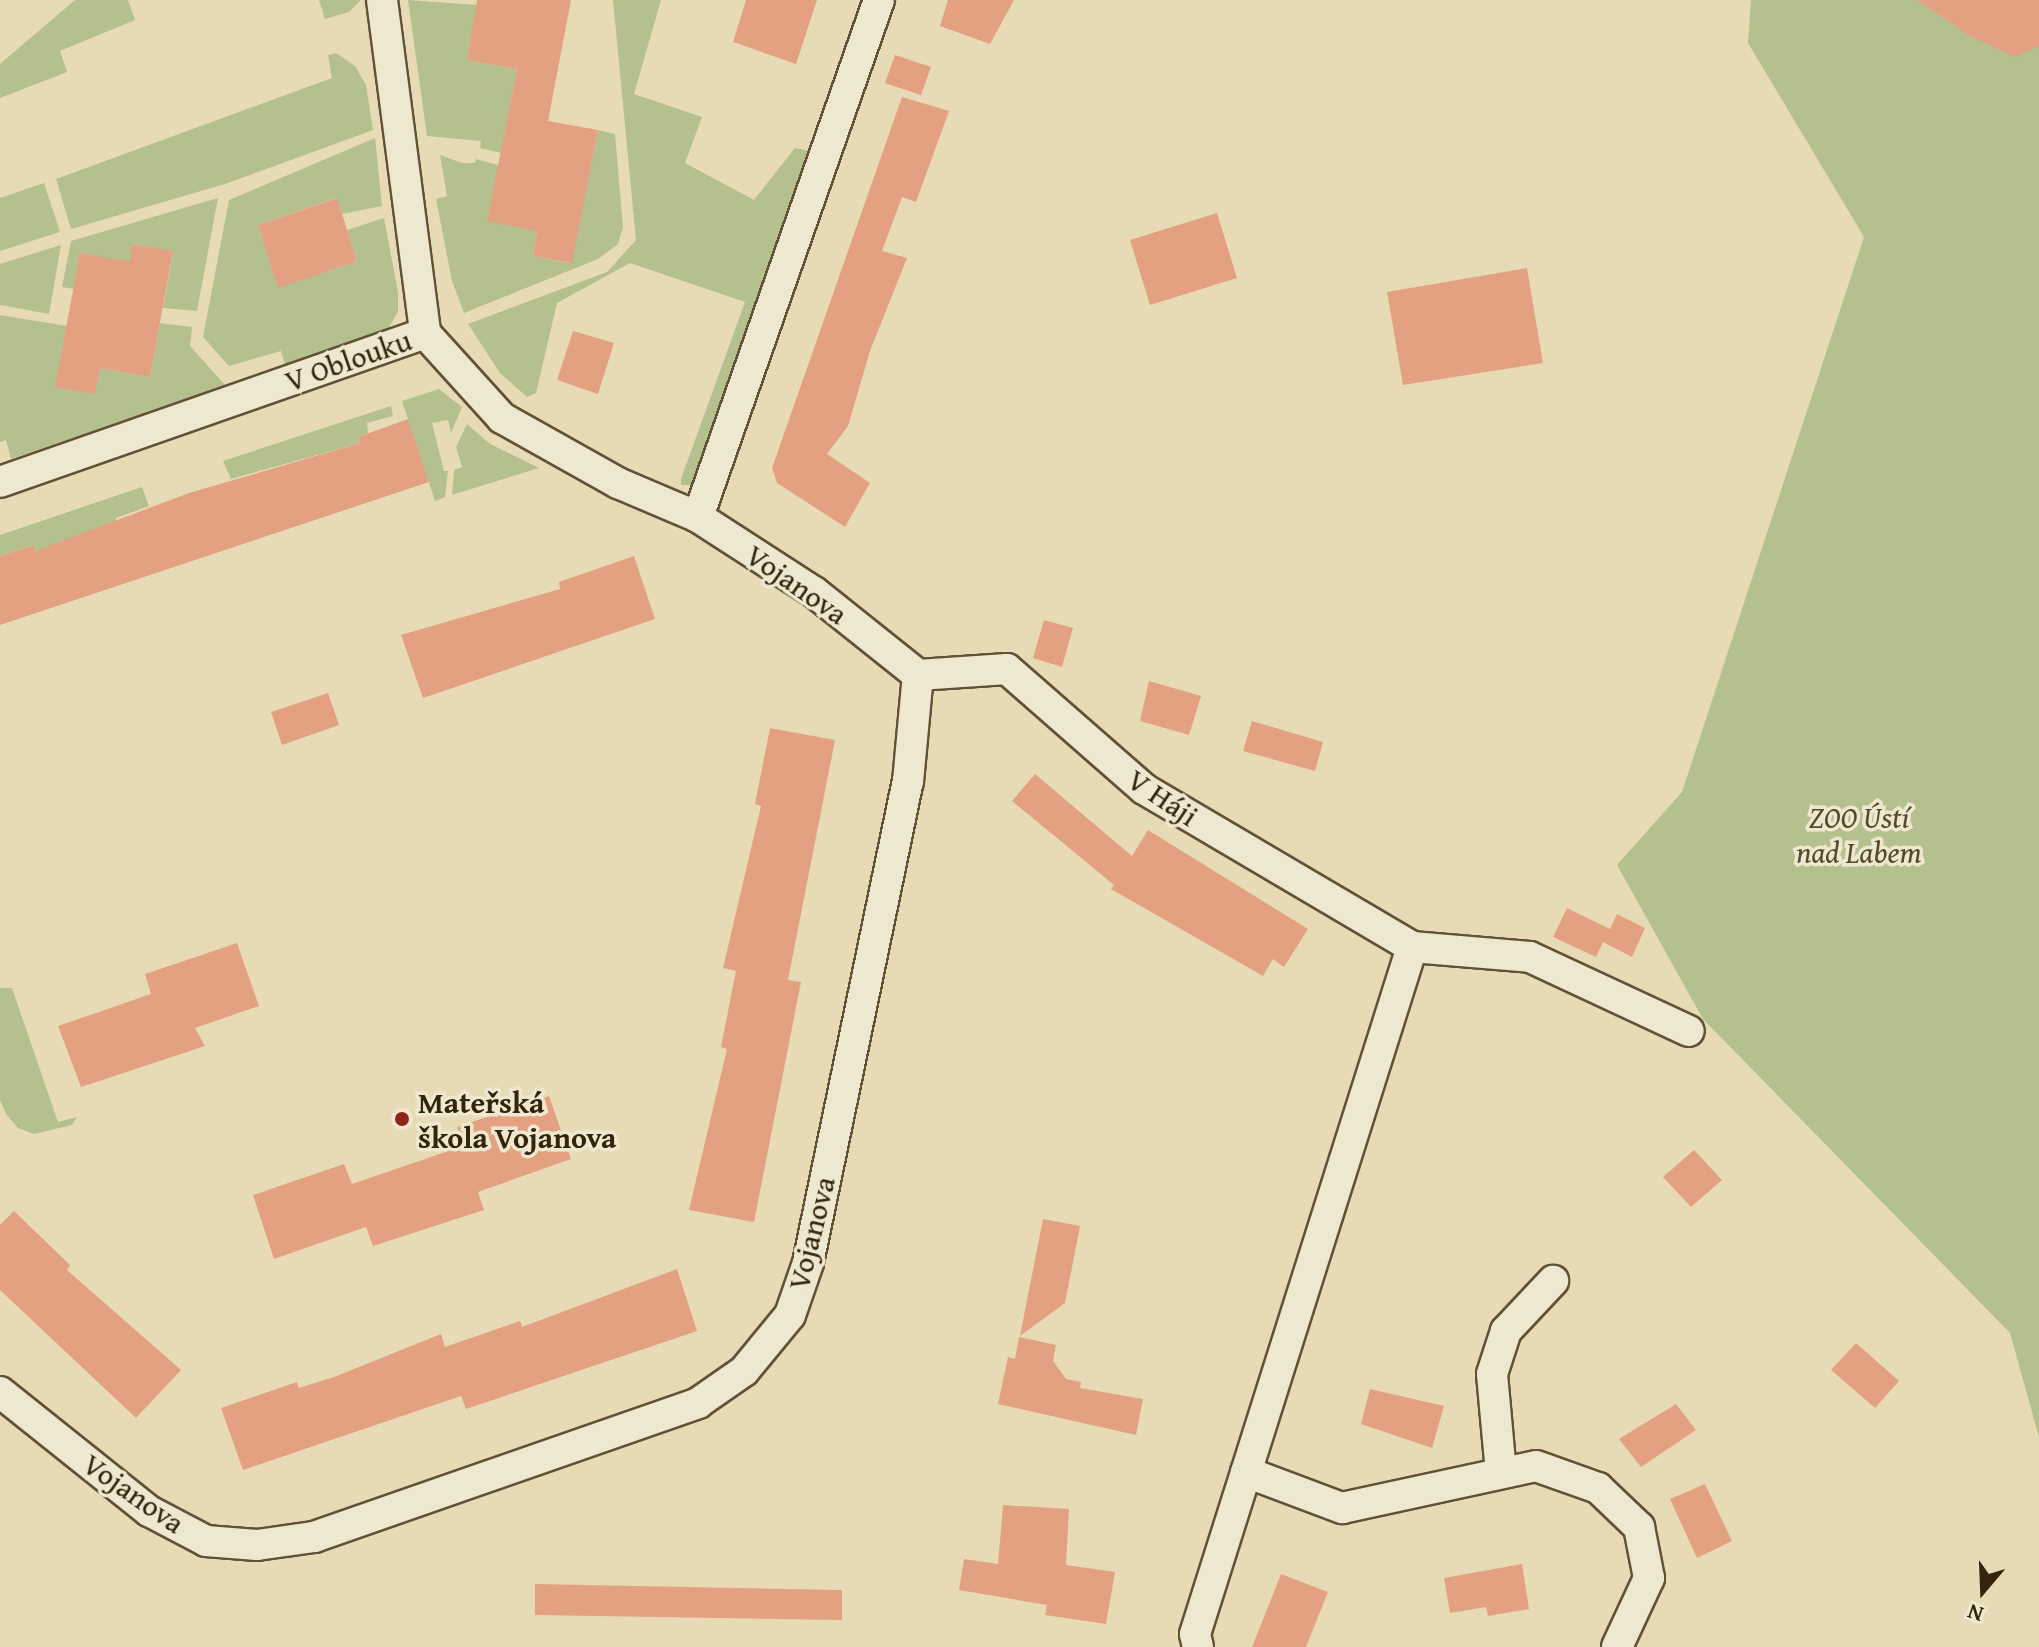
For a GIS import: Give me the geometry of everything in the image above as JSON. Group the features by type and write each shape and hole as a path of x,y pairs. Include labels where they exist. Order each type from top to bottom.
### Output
{"street":[{"name":"V Oblouku","path":"0,482 425,333 382,0"},
{"path":"698,517 879,0"},
{"name":"Vojanova","path":"0,1392 149,1511 206,1541 257,1545 314,1537 698,1403 744,1371 790,1315 808,1263 908,782 918,675 814,592 698,517 618,483 502,418 425,333"},
{"name":"V Háji","path":"918,675 1007,669 1144,789 1412,947 1530,957 1689,1031"},
{"path":"1198,1647 1195,1634 1412,947"},
{"path":"1501,1473 1492,1374 1506,1331 1553,1281"},
{"path":"1246,1472 1342,1508 1536,1466 1598,1488 1639,1527 1649,1578 1617,1647"}],"green space":[{"path":"75,0 128,0 135,20 60,51 67,72 0,98 0,64"},
{"path":"319,0 360,1 349,12 325,19"},
{"path":"408,0 477,5 467,60 517,69 501,153 480,148 481,141 427,136"},
{"path":"613,0 661,0 634,94 702,117 685,163 754,200 795,148 815,152 692,485 681,485 681,479 745,302 630,263 557,303 536,393 527,397 500,373 468,324 607,272 636,240"},
{"name":"ZOO Ústí nad Labem","path":"1751,0 2039,0 2039,1437 2010,1333 1703,1019 1617,865 1682,792 1864,237 1748,43"},
{"path":"336,53 355,66 366,85 373,130 225,184 71,229 56,179 332,78 328,55"},
{"path":"598,130 615,134 623,227 618,244 598,259 464,313 452,281 436,199 447,196 440,155 462,163 475,163 476,159 498,165 537,231 533,256 571,263"},
{"path":"375,138 382,206 342,214 336,198 258,225 278,287 357,261 347,230 384,218 398,292 398,312 387,330 286,368 281,351 229,366 203,337 229,200"},
{"path":"44,183 60,232 0,251 0,198"},
{"path":"218,198 197,311 163,308 173,252 133,244 130,262 74,289 62,287 71,241"},
{"path":"61,245 49,314 0,305 0,264"},
{"path":"0,315 67,326 100,368 150,377 160,323 192,327 190,346 226,386 11,459 6,440 0,442"},
{"path":"439,389 462,407 451,433 448,420 432,423 444,471 448,471 445,497 435,501 402,401"},
{"path":"391,406 393,416 367,423 368,433 358,437 360,443 231,479 223,461"},
{"path":"467,424 490,444 539,468 452,495 454,470 462,467 456,447"},
{"path":"142,487 149,506 116,518 117,524 35,551 32,545 0,556 0,535"},
{"path":"0,988 12,988 58,1122 77,1117 72,1125 34,1134 18,1128 6,1114 0,1100"}],"building":[{"path":"477,0 571,0 548,121 598,130 572,263 533,256 537,231 487,221 517,69 467,60"},
{"path":"746,0 817,0 796,64 733,42"},
{"path":"948,0 1014,0 990,44 940,26"},
{"path":"1917,0 2039,0 2039,46 2015,57 1970,36"},
{"path":"895,55 931,67 921,95 885,83"},
{"path":"902,97 949,111 916,202 902,197 882,251 907,258 870,351 848,426 827,454 870,483 845,527 777,483 772,468"},
{"path":"337,198 357,261 278,288 258,225"},
{"path":"1217,213 1237,278 1150,305 1130,240"},
{"path":"132,244 173,251 150,377 100,368 95,394 55,387 80,253 130,262"},
{"path":"1527,268 1543,363 1403,385 1387,292"},
{"path":"573,331 614,343 598,394 557,380"},
{"path":"408,419 429,482 0,625 0,556 33,545 35,551 189,493 360,443 358,437"},
{"path":"634,556 655,619 423,698 401,635 560,589 559,582"},
{"path":"1044,620 1073,628 1062,667 1033,658"},
{"path":"1149,681 1201,696 1189,735 1140,721"},
{"path":"328,693 339,725 282,745 271,712"},
{"path":"1252,721 1323,742 1315,771 1243,751"},
{"path":"770,728 835,740 788,980 801,982 754,1222 689,1210 727,1049 721,1047 736,971 723,968 761,806 755,804"},
{"path":"1035,774 1132,856 1148,830 1308,929 1284,967 1273,959 1263,976 1111,889 1114,885 1012,801"},
{"path":"1567,908 1610,929 1617,914 1645,928 1632,957 1603,942 1596,957 1553,937"},
{"path":"237,943 259,1006 195,1028 205,1046 81,1087 58,1026 151,994 145,974"},
{"path":"549,1096 571,1159 478,1192 484,1210 373,1246 366,1227 274,1259 253,1195 344,1164 352,1184 463,1146 457,1127"},
{"path":"1694,1150 1722,1180 1691,1207 1663,1177"},
{"path":"14,1211 70,1265 67,1270 181,1370 136,1418 0,1290 0,1225"},
{"path":"1043,1219 1080,1226 1065,1303 1020,1336"},
{"path":"677,1269 697,1331 466,1409 461,1396 243,1470 221,1408 297,1382 299,1388 334,1377 441,1334 445,1347 520,1321 522,1327"},
{"path":"1019,1337 1056,1345 1053,1361 1066,1379 1081,1382 1080,1388 1143,1399 1136,1435 998,1404 1008,1357 1015,1359"},
{"path":"1856,1343 1899,1381 1875,1408 1831,1370"},
{"path":"1370,1389 1444,1406 1432,1448 1361,1424"},
{"path":"1676,1404 1696,1430 1641,1467 1619,1439"},
{"path":"1705,1484 1732,1541 1697,1558 1670,1499"},
{"path":"1003,1505 1069,1509 1066,1565 1115,1572 1106,1624 1045,1615 1047,1605 959,1590 964,1559 998,1564"},
{"path":"1522,1564 1529,1609 1488,1616 1486,1607 1450,1613 1444,1578"},
{"path":"1281,1574 1328,1592 1306,1647 1252,1647"},
{"path":"535,1584 842,1590 842,1620 535,1615"}],"place":[{"name":"Mateřská škola Vojanova","path":"402,1119"}]}
